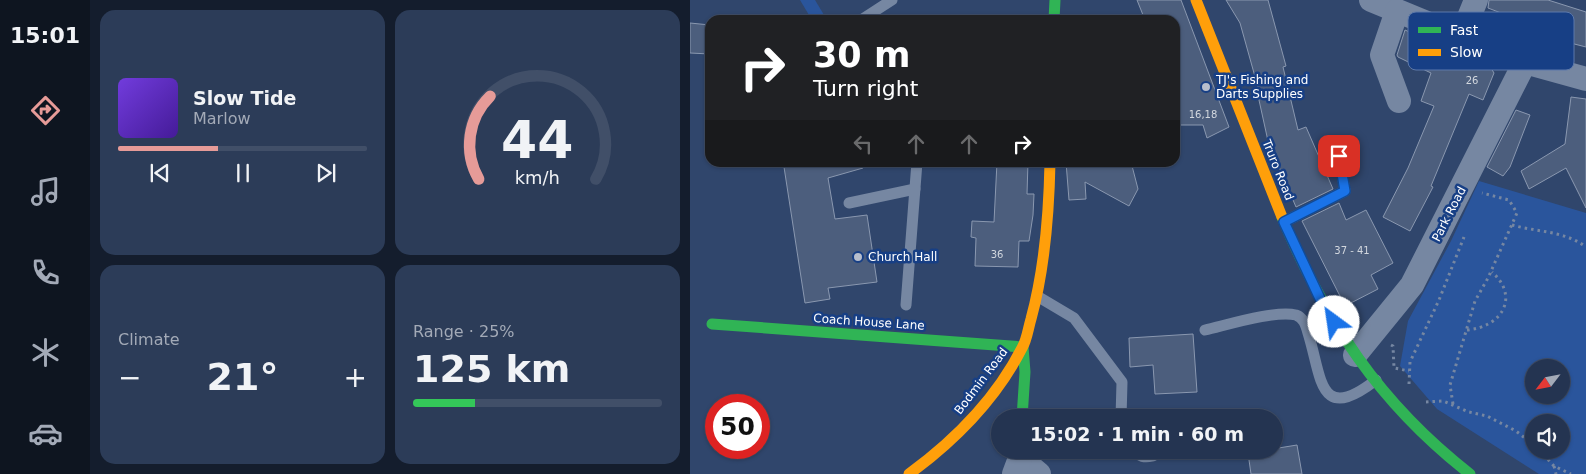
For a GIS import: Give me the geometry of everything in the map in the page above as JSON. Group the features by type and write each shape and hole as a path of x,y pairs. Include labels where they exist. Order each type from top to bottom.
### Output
{"main road":[{"path":"1054,15 1055,0"},
{"name":"Truro Road","path":"1196,0 1284,222 1323,305 1355,355 1424,436 1470,474"},
{"name":"Bodmin Road","path":"909,474 935,455 969,423 1005,376 1023,347 1037,296 1049,216 1050,167"},
{"name":"Coach House Lane","path":"712,324 1023,347"},
{"path":"1023,347 1025,372 1023,409"}],"street":[{"path":"1371,0 1408,15"},
{"path":"1471,12 1476,0"},
{"path":"1397,11 1382,54 1399,101"},
{"name":"Park Road","path":"1355,355 1412,285 1520,70"},
{"path":"1553,70 1586,79"},
{"path":"1018,461 1039,474"}],"lane":[{"path":"869,15 892,0"},
{"path":"1284,222 1345,191 1339,156"},
{"path":"906,305 917,167"},
{"path":"849,203 915,189"},
{"path":"1037,296 1074,318 1122,382 1121,409"},
{"path":"1205,330 1282,314 1298,316 1305,323 1315,352 1320,382 1332,397 1339,400 1354,396 1376,380"}],"path":[{"path":"1453,405 1450,385 1475,301 1492,272 1517,213 1509,200 1481,192 1478,201"},
{"path":"1512,225 1559,234 1586,247"},
{"path":"1413,390 1409,387 1410,362 1439,300 1467,229"},
{"path":"1467,330 1478,329 1494,322 1504,308 1506,292 1501,280 1492,272"},
{"path":"1374,331 1393,346 1394,368 1409,371"},
{"path":"1421,398 1425,402 1443,401 1501,422 1525,439"},
{"path":"1547,459 1554,466 1571,474"},
{"path":"1554,466 1556,474"}],"shaded area":[{"path":"800,0 815,0 824,15 809,15"},
{"path":"1479,181 1586,213 1586,474 1539,474 1437,409 1400,366 1408,321 1451,241"}],"building":[{"path":"1137,0 1181,0 1229,127 1207,138 1203,125 1180,125 1180,15 1143,15"},
{"path":"1226,0 1268,0 1286,66 1283,67 1298,130 1306,127 1333,189 1296,207 1268,141 1257,91 1259,91 1240,23"},
{"path":"1489,0 1548,0 1586,12 1586,47 1574,44 1574,12 1498,12 1488,8"},
{"path":"690,23 705,24 705,54 690,53"},
{"path":"1405,30 1408,31 1408,62 1397,55"},
{"path":"1425,70 1492,70 1494,73 1483,100 1469,94 1431,186 1433,187 1410,231 1383,217 1408,168 1434,106 1421,101 1431,73"},
{"path":"1571,97 1586,99 1586,208 1566,168 1529,189 1521,171 1565,144"},
{"path":"1516,110 1530,115 1510,167 1503,176 1487,167"},
{"path":"784,167 863,167 828,178 835,219 867,215 877,282 828,288 830,299 805,303"},
{"path":"997,167 1028,167 1027,194 1034,194 1033,215 1029,241 1019,241 1018,267 975,266 976,238 971,237 972,221 994,222"},
{"path":"1066,167 1132,167 1138,189 1129,206 1085,182 1086,199 1069,200"},
{"path":"1339,203 1346,220 1366,210 1393,263 1371,275 1378,289 1345,306 1302,221"},
{"path":"1193,334 1197,392 1155,394 1153,365 1130,367 1129,338"},
{"path":"1297,445 1302,474 1251,474 1249,459 1283,459 1283,447"}],"traffic: fast":[{"path":"1054,15 1055,0"},
{"path":"1282,217 1317,291 1358,358 1408,419 1470,474"},
{"path":"712,324 1023,347 1025,372 1023,409"}],"traffic: slow":[{"path":"1196,0 1282,217"},
{"path":"909,474 942,448 973,418 1000,385 1024,345 1036,300 1043,261 1049,202 1050,167"}],"place":[{"name":"TJ's Fishing and Darts Supplies","path":"1206,87"},
{"name":"Church Hall","path":"858,257"}],"route":[{"path":"1334,322 1323,305 1284,222 1345,191 1339,156"}]}
